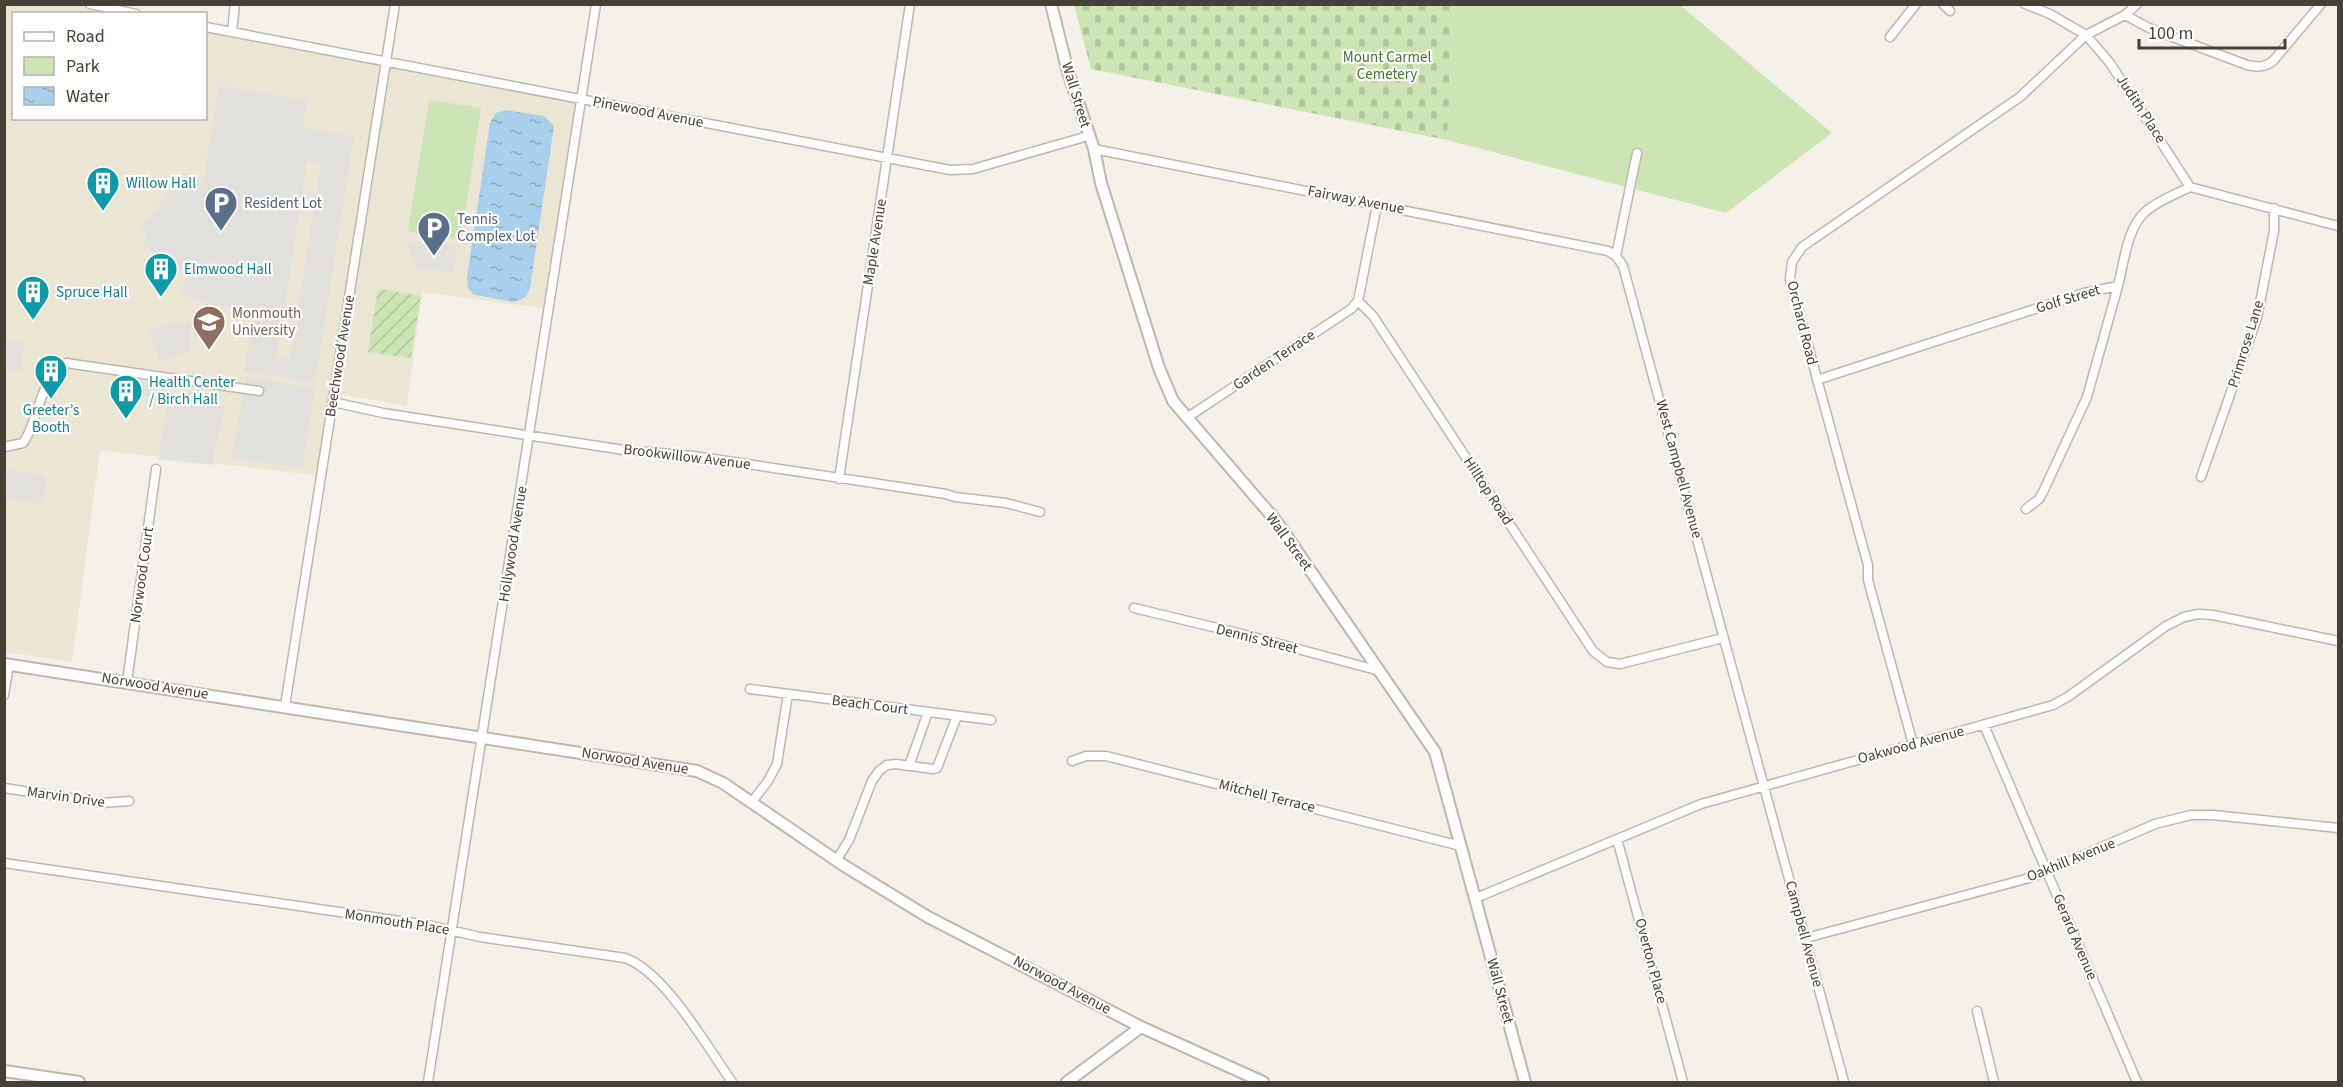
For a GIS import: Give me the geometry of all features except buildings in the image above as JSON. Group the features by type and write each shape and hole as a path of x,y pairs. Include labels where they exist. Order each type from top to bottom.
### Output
{"street":[{"path":"90,4 127,12"},
{"path":"232,32 235,4"},
{"name":"Beechwood Avenue","path":"285,706 395,4"},
{"name":"Hollywood Avenue","path":"428,1083 596,4"},
{"name":"Maple Avenue","path":"839,478 910,4"},
{"name":"Wall Street","path":"1050,4 1068,72 1094,149 1101,183 1169,395 1198,432 1277,522 1435,752 1525,1083"},
{"path":"1890,37 1916,4"},
{"path":"1943,4 1950,11"},
{"path":"2025,4 2050,14 2086,35"},
{"name":"Orchard Road","path":"1913,744 1868,580 1868,565 1862,540 1790,280 1792,262 1802,246 2020,97 2086,35 2125,15 2137,4"},
{"path":"2125,15 2149,28 2247,65 2260,67 2267,66 2273,61 2321,4"},
{"name":"Pinewood Avenue","path":"207,27 951,170 969,170 1088,136"},
{"name":"Judith Place","path":"2086,35 2110,63 2190,187"},
{"name":"Fairway Avenue","path":"1094,149 1608,251 1616,256"},
{"path":"1616,256 1637,153"},
{"path":"2190,187 2338,226"},
{"name":"Golf Street","path":"1817,380 2084,293 2118,286 2131,238 2141,216 2147,210 2190,187"},
{"path":"1358,301 1377,205"},
{"name":"Primrose Lane","path":"2201,477 2257,318 2274,231 2274,208"},
{"name":"West Campbell Avenue","path":"1616,256 1623,266 1764,785"},
{"path":"2026,509 2043,492 2082,410 2118,286"},
{"name":"Garden Terrace","path":"1188,417 1350,309 1358,301"},
{"name":"Hilltop Road","path":"1358,301 1373,316 1596,655 1607,662 1620,664 1723,638"},
{"path":"4,447 23,443 29,435 48,381 56,369 66,363 259,391"},
{"name":"Brookwillow Avenue","path":"333,402 624,450 694,456 1006,503 1040,512"},
{"name":"Norwood Court","path":"127,682 156,469"},
{"name":"Dennis Street","path":"1134,608 1380,671"},
{"name":"Oakwood Avenue","path":"1476,898 1701,804 2060,701 2166,626 2184,617 2198,614 2213,615 2338,641"},
{"path":"4,694 7,664"},
{"name":"Norwood Avenue","path":"7,664 697,771 723,783 888,895 1141,1027 1263,1083"},
{"name":"Beach Court","path":"750,689 991,720"},
{"path":"751,803 768,781 777,764 788,694"},
{"path":"909,766 928,712"},
{"path":"836,861 849,840 875,776 887,765 937,768 957,716"},
{"name":"Gerard Avenue","path":"1984,724 2138,1083"},
{"name":"Mitchell Terrace","path":"1072,761 1086,756 1106,756 1461,846"},
{"name":"Campbell Avenue","path":"1764,785 1844,1083"},
{"name":"Marvin Drive","path":"4,788 102,803 129,801"},
{"name":"Oakhill Avenue","path":"1806,938 2033,877 2155,824 2192,815 2253,818 2338,828"},
{"name":"Overton Place","path":"1617,839 1683,1083"},
{"name":"Monmouth Place","path":"4,863 428,925 480,937 616,956 632,961 664,987 732,1083"},
{"path":"1977,1011 1994,1083"},
{"path":"1067,1083 1141,1027"},
{"path":"4,1071 78,1083"}],"shaded area":[{"name":"Monmouth University","path":"4,5 97,5 137,12 12,12 12,120 207,120 207,26 581,99 549,309 422,292 407,406 335,393 322,476 100,450 72,662 5,652"},
{"name":"Resident Lot","path":"219,86 307,100 303,127 354,136 315,383 244,372 254,311 216,305 179,294 187,277 143,244 148,235 140,229 186,172 203,185","holes":["307,161 321,163 290,359 277,357"]},
{"name":"Tennis Complex Lot","path":"426,241 458,246 453,272 417,269 406,244"},
{"path":"181,321 192,321 189,343 191,350 160,361 149,331"},
{"path":"5,339 24,342 21,371 5,368"},
{"path":"246,376 315,388 302,469 232,457"},
{"path":"118,379 173,387 157,398 134,394"},
{"path":"169,397 225,406 212,465 158,459"},
{"path":"5,470 46,475 43,504 5,499"}],"green space":[{"path":"1454,4 1680,5 1832,133 1726,213 1447,140"},
{"name":"Mount Carmel Cemetery","path":"1074,5 1454,5 1447,140 1091,69"},
{"path":"429,100 481,108 461,239 408,231"},
{"path":"378,289 421,296 411,358 368,352"}],"water":[{"path":"505,110 544,116 554,126 530,288 526,297 514,302 473,294 468,288 467,277 490,123 496,113"}],"place":[{"name":"Willow Hall","path":"103,212"},
{"name":"Resident Lot","path":"221,232"},
{"name":"Tennis Complex Lot","path":"434,257"},
{"name":"Elmwood Hall","path":"161,298"},
{"name":"Spruce Hall","path":"33,321"},
{"name":"Monmouth University","path":"209,351"},
{"name":"Greeter’s Booth","path":"51,400"},
{"name":"Health Center / Birch Hall","path":"126,420"}]}
